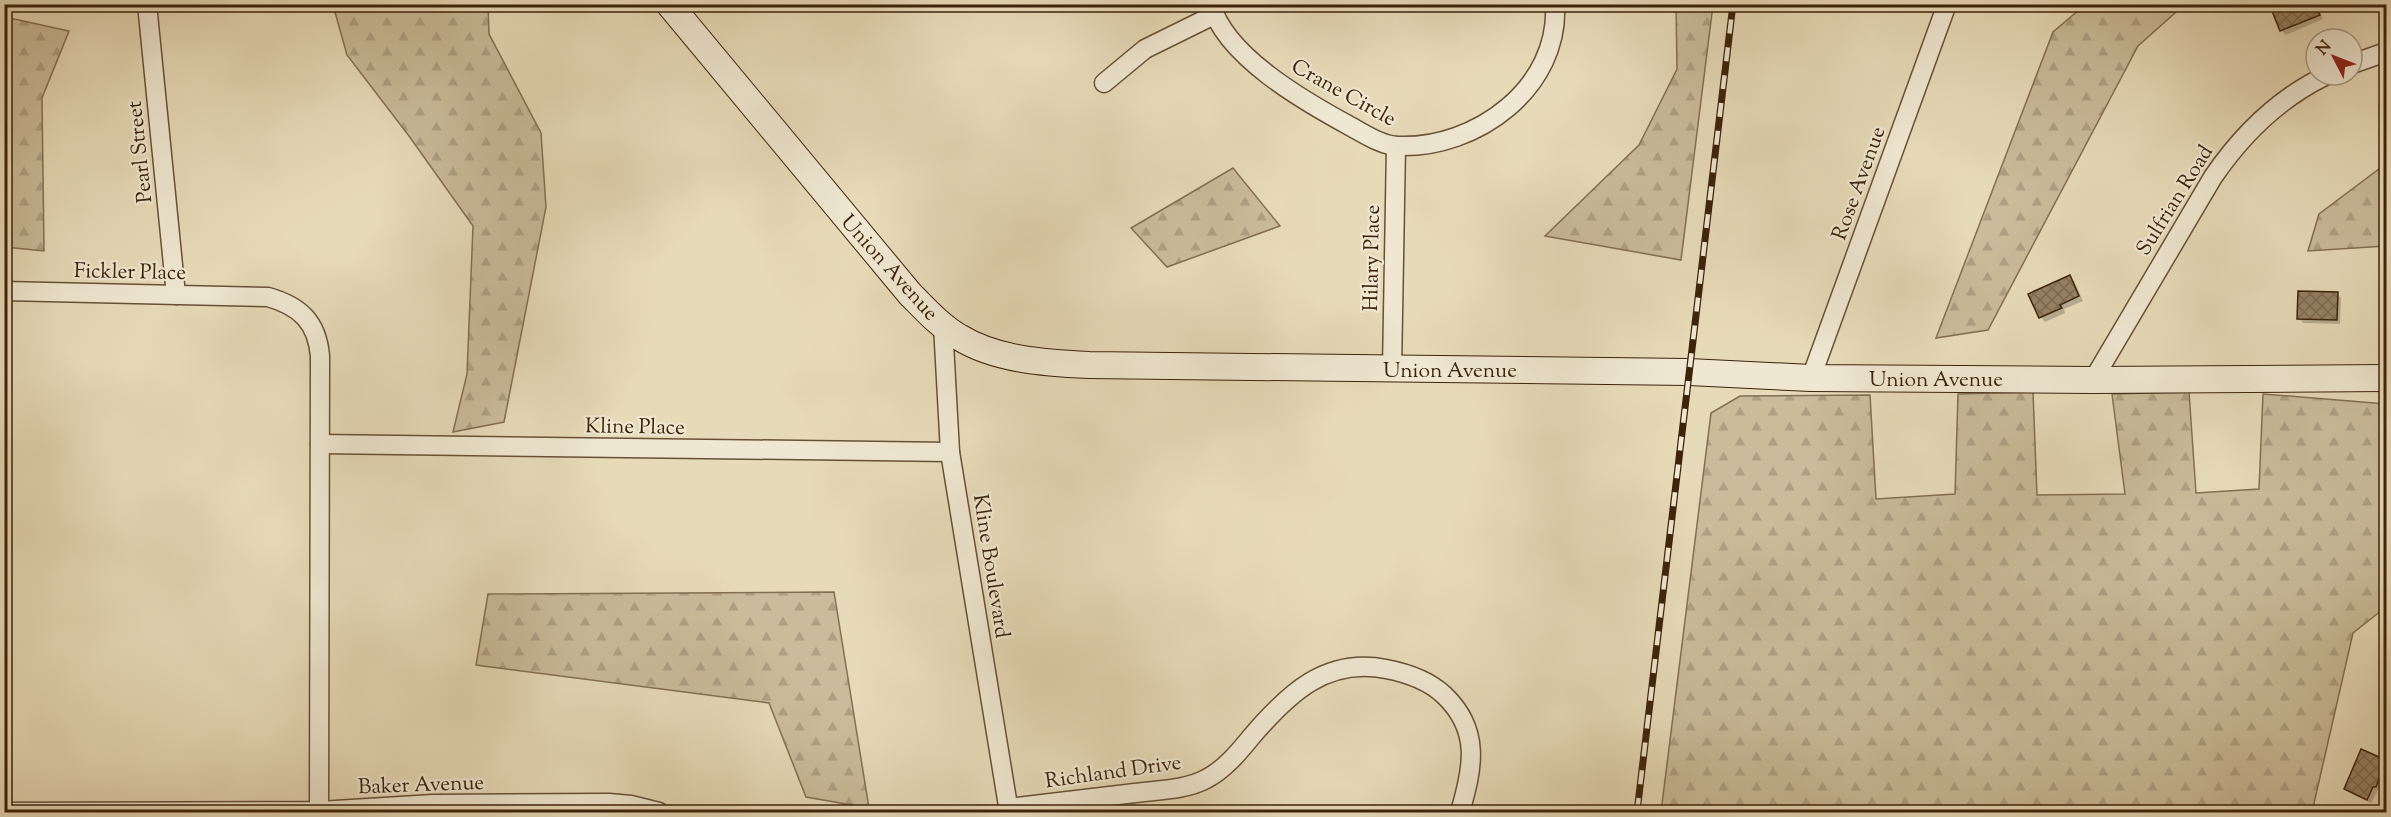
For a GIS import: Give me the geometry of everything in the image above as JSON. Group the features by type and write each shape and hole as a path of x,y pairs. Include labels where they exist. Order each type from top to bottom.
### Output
{"main road":[{"name":"Union Avenue","path":"669,4 894,277 943,325 959,337 1003,354 1053,363 1392,370 1689,372 1811,378 2093,380 2386,378"}],"street":[{"name":"Pearl Street","path":"147,4 176,295"},
{"name":"Crane Circle","path":"1213,10 1233,41 1261,70 1312,105 1367,135 1396,146 1427,144 1471,132 1505,112 1528,89 1545,60 1553,31 1555,4"},
{"name":"Rose Avenue","path":"1811,378 1947,4"},
{"path":"1104,83 1145,49 1213,10"},
{"path":"2364,60 2386,52"},
{"name":"Sulfrian Road","path":"2093,380 2229,153 2267,113 2305,87"},
{"name":"Hilary Place","path":"1392,370 1396,146"},
{"name":"Fickler Place","path":"4,291 255,297 277,300 297,309 310,322 316,333 320,356 320,444"},
{"name":"Kline Boulevard","path":"943,325 950,452 1008,810"},
{"path":"319,811 320,444"},
{"name":"Kline Place","path":"320,444 950,452"},
{"name":"Richland Drive","path":"1008,810 1174,788 1205,780 1232,759 1275,709 1293,692 1327,674 1378,667 1415,677 1443,693 1455,708 1468,733 1473,760 1461,813"},
{"name":"Baker Avenue","path":"4,812 319,811 433,804 609,803 632,805 659,813"}],"green space":[{"path":"2086,4 2184,5 2138,46 1988,330 1936,338 2053,32"},
{"path":"333,5 488,5 489,34 541,133 546,207 504,422 453,432 467,374 473,226 409,136 347,55"},
{"path":"1676,5 1713,5 1681,260 1545,236 1639,145 1677,69"},
{"path":"5,17 69,31 42,98 44,251 5,247"},
{"path":"2386,166 2386,246 2308,251 2319,214"},
{"path":"1233,168 1280,226 1167,267 1131,228"},
{"path":"2033,392 2037,495 2125,494 2112,394 2189,392 2196,493 2259,489 2263,394 2386,404 2386,607 2353,633 2312,812 1661,812 1711,413 1740,396 1870,395 1876,499 1955,494 1958,394"},
{"path":"834,592 869,808 806,797 769,703 476,665 488,594"}],"building":[{"path":"2273,4 2316,4 2320,15 2280,31 2270,6"},
{"path":"2070,275 2079,296 2060,305 2062,308 2039,318 2028,294"},
{"path":"2298,291 2338,292 2337,320 2297,319"},
{"path":"2361,749 2386,760 2376,787 2373,787 2367,800 2344,789"}],"railway":[{"path":"1637,812 1733,4"}]}
